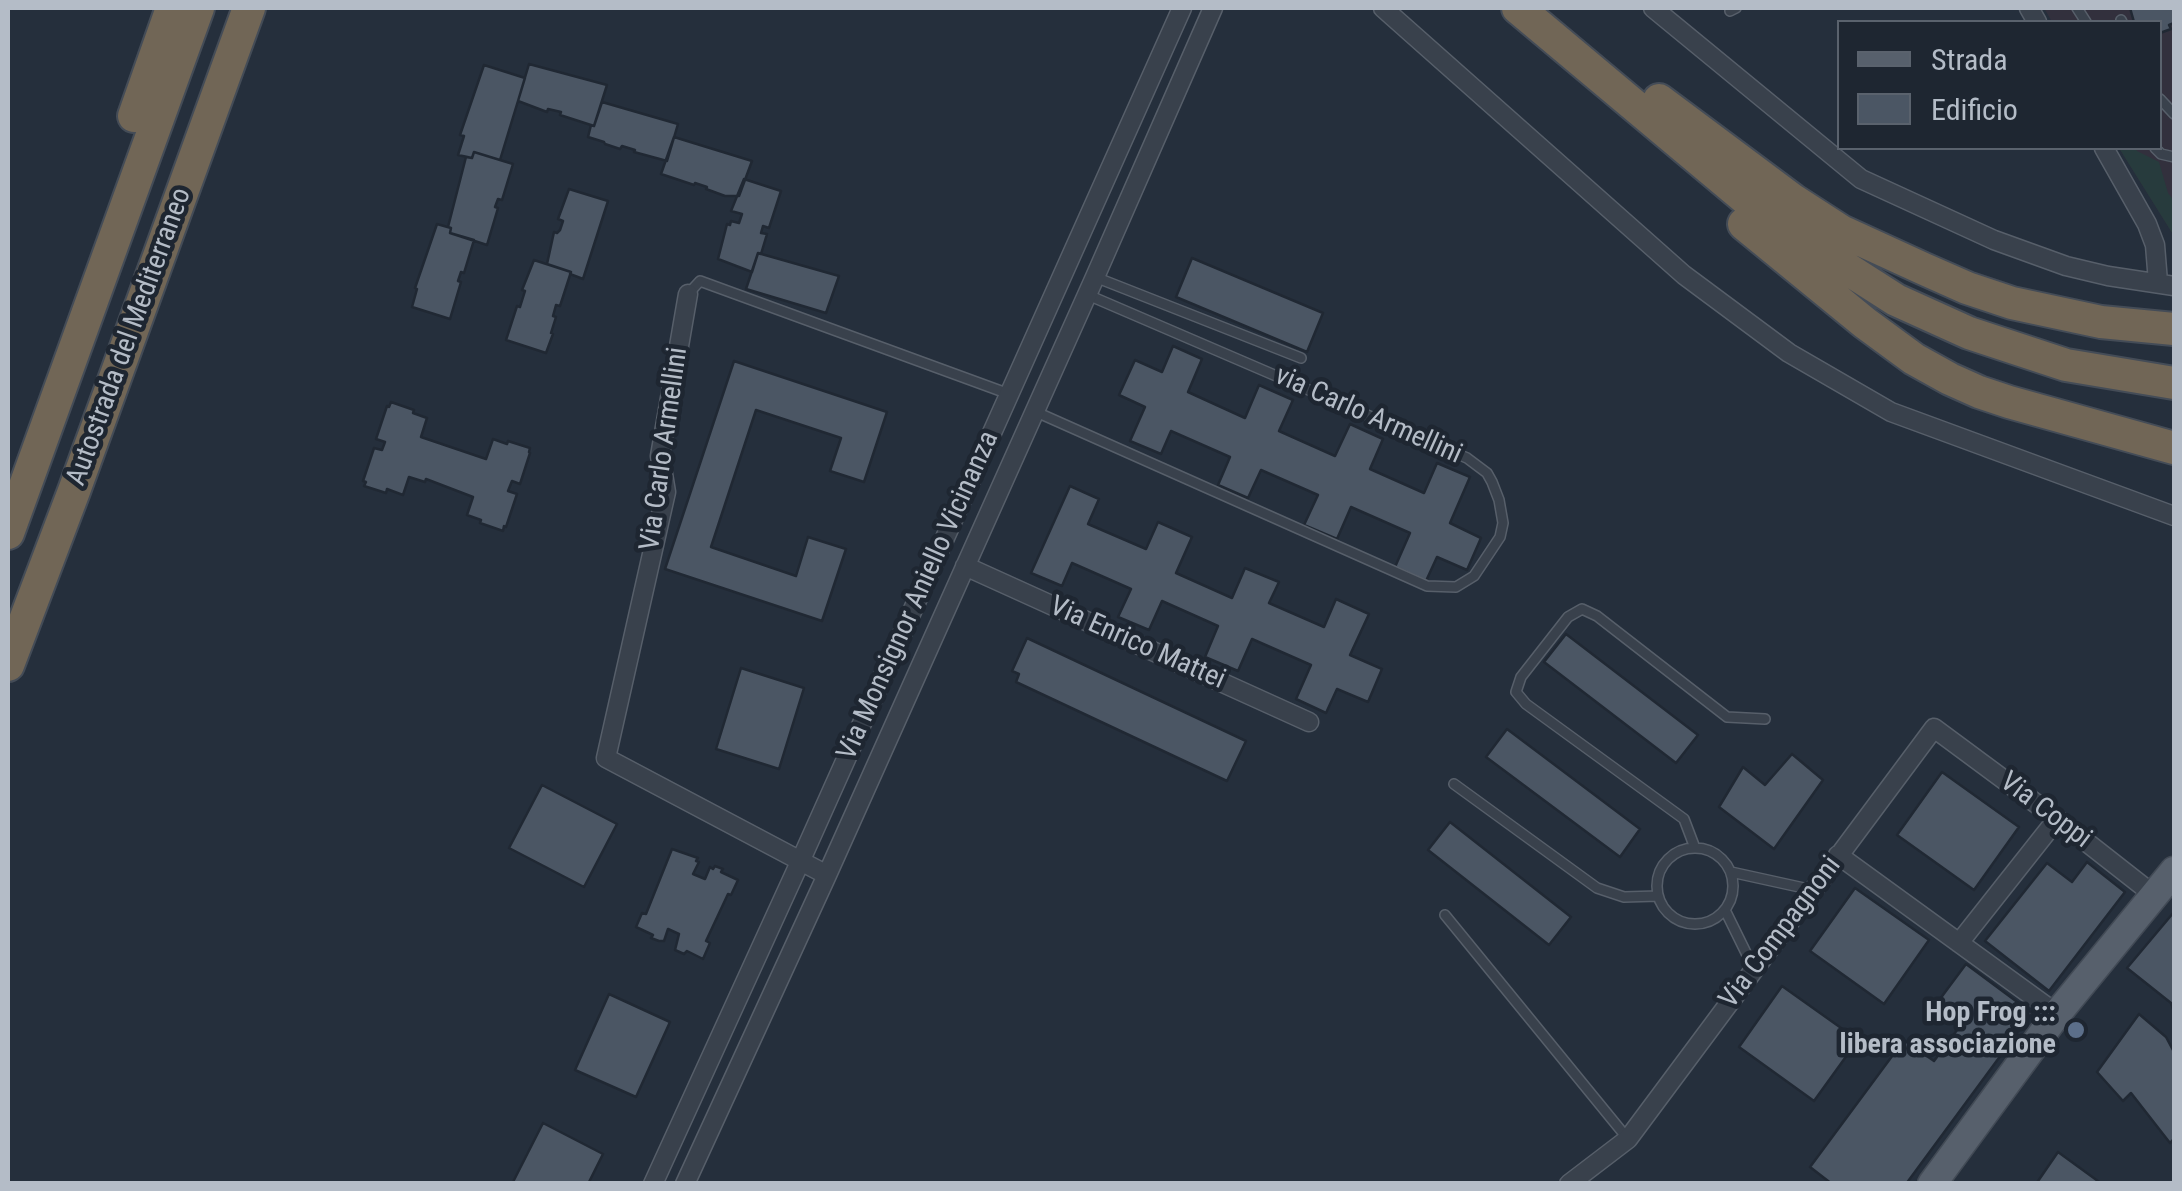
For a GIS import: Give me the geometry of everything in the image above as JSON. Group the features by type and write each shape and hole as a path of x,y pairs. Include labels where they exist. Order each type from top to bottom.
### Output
{"highway":[{"path":"68,362 69,303 172,8"},
{"name":"Autostrada del Mediterraneo","path":"8,533 198,8"},
{"name":"Autostrada del Mediterraneo","path":"8,665 249,8"},
{"path":"213,108 246,60 266,8"},
{"path":"1518,8 1772,220 1896,300 1969,333 2066,365 2174,382"},
{"path":"1586,65 1615,67 1792,200 1841,231 1924,269 2012,302 2101,322 2174,329"},
{"path":"1586,65 1588,88 1806,276 1914,359 1979,392 2174,448"}],"main road":[{"path":"1932,1184 2056,1014 2174,871"}],"street":[{"name":"Via Monsignor Aniello Vicinanza","path":"653,1184 1182,8"},
{"name":"Via Monsignor Aniello Vicinanza","path":"685,1184 1213,8"},
{"path":"1382,8 1684,275 1789,353 1891,412 2174,516"},
{"path":"1653,8 1861,179 1994,240 2066,266 2169,285 2146,224 2105,150"},
{"name":"Via Carlo Armellini","path":"688,294 660,456 666,492 606,758 827,875"},
{"name":"Via Enrico Mattei","path":"965,566 1309,722"},
{"name":"Via Coppi","path":"1934,728 2154,895"},
{"name":"Via Compagnoni","path":"1570,1184 1628,1139 1934,728"},
{"path":"1959,943 2057,819"},
{"path":"1838,856 2056,1014"}],"lane":[{"name":"Via Carlo Armellini","path":"688,294 700,280 1010,395"},
{"path":"1091,286 1301,358"},
{"name":"via Carlo Armellini","path":"1034,411 1427,586 1456,587 1474,576 1500,538 1503,523 1492,482 1487,472 1467,458 1091,286"},
{"path":"1695,848 1684,819 1526,704 1516,692 1520,677 1568,616 1582,608 1598,616 1727,717 1765,719"},
{"path":"1454,784 1597,888 1624,897 1658,896"},
{"path":"1695,848 1710,851 1722,858 1730,872 1732,898 1726,910 1711,921 1698,925 1684,923 1672,917 1658,896 1657,883 1664,864 1673,855 1695,848"},
{"path":"1730,872 1813,890"},
{"path":"1726,910 1754,969"},
{"path":"1445,916 1628,1139"}],"shaded area":[{"path":"2044,8 2174,8 2174,236 2120,150 2162,150 2162,20 2051,20"}],"green space":[{"path":"2120,150 2136,150 2159,162 2174,201 2174,236"}],"building":[{"path":"2130,8 2174,8 2174,23 2162,32 2162,20 2133,20"},
{"path":"529,64 607,85 594,126 518,101"},
{"path":"484,65 525,78 500,160 474,152 472,158 458,155 464,136 460,135"},
{"path":"602,102 678,124 667,161 588,137"},
{"path":"674,137 752,161 739,196 725,196 661,174"},
{"path":"474,152 513,164 502,200 498,199 495,207 498,208 487,245 450,233 448,227 466,157 472,158"},
{"path":"744,179 781,191 769,228 763,226 761,233 767,234 752,272 718,259 727,224 739,223 742,214 731,211"},
{"path":"569,189 608,201 583,279 547,264 554,232 560,230 563,221 558,219"},
{"path":"437,224 451,228 450,233 474,240 458,281 461,282 450,319 412,307"},
{"path":"758,253 839,276 826,313 746,289"},
{"path":"1192,258 1323,313 1307,352 1176,297"},
{"path":"534,260 571,272 560,306 556,305 546,353 506,340"},
{"path":"1173,346 1202,359 1188,392 1245,418 1259,385 1293,400 1279,431 1335,456 1350,424 1383,439 1370,469 1424,493 1437,463 1470,477 1450,523 1481,538 1467,570 1437,557 1426,581 1395,567 1410,533 1351,507 1337,539 1304,525 1318,495 1261,470 1248,498 1218,485 1230,457 1171,431 1161,454 1130,441 1145,407 1119,395 1135,360 1162,372"},
{"path":"734,361 887,412 864,482 830,471 841,438 756,410 711,547 796,576 808,537 846,549 822,621 665,569"},
{"path":"391,402 427,418 421,437 486,459 493,439 530,448 520,484 512,481 508,491 517,494 503,531 467,515 473,497 426,479 425,482 409,477 403,495 364,486 374,448 382,450 385,442 376,439"},
{"path":"1070,486 1099,499 1088,524 1146,549 1158,522 1192,537 1176,573 1232,598 1245,568 1279,582 1269,603 1324,627 1336,599 1369,614 1350,655 1382,669 1368,702 1337,689 1326,713 1296,699 1311,665 1252,639 1238,671 1205,657 1218,626 1162,601 1149,630 1118,617 1131,589 1072,563 1062,586 1031,573"},
{"path":"1566,634 1698,735 1676,763 1544,662"},
{"path":"1027,638 1246,741 1227,781 1016,682 1019,674 1012,671"},
{"path":"741,668 804,688 779,769 716,749"},
{"path":"1507,729 1640,829 1620,857 1486,757"},
{"path":"1792,754 1823,780 1774,849 1719,807 1743,767 1765,785"},
{"path":"1942,772 2019,827 1974,890 1897,835"},
{"path":"542,785 617,824 584,887 509,848"},
{"path":"1450,822 1571,917 1549,945 1428,850"},
{"path":"672,849 698,858 693,874 705,879 710,867 715,866 738,880 706,941 710,943 703,959 675,950 679,934 668,929 664,941 659,941 636,927 642,913 646,914"},
{"path":"2087,862 2125,892 2049,991 1985,941 2047,863 2072,882"},
{"path":"1855,888 1929,940 1884,1004 1810,951"},
{"path":"2174,912 2174,1012 2171,1003 2127,968"},
{"path":"1966,964 2032,1013 1906,1184 1832,1184 1810,1167 1904,1040 1934,1061 1963,1022 1937,1003"},
{"path":"1782,986 1858,1040 1814,1101 1739,1047"},
{"path":"609,994 670,1022 636,1097 575,1070"},
{"path":"2139,1014 2166,1037 2174,1052 2174,1139 2170,1143 2131,1093 2123,1101 2097,1072"},
{"path":"543,1123 603,1154 588,1184 512,1184"},
{"path":"2058,1152 2102,1184 2036,1184"}],"place":[{"name":"Hop Frog ::: libera associazione","path":"2076,1030"}]}
